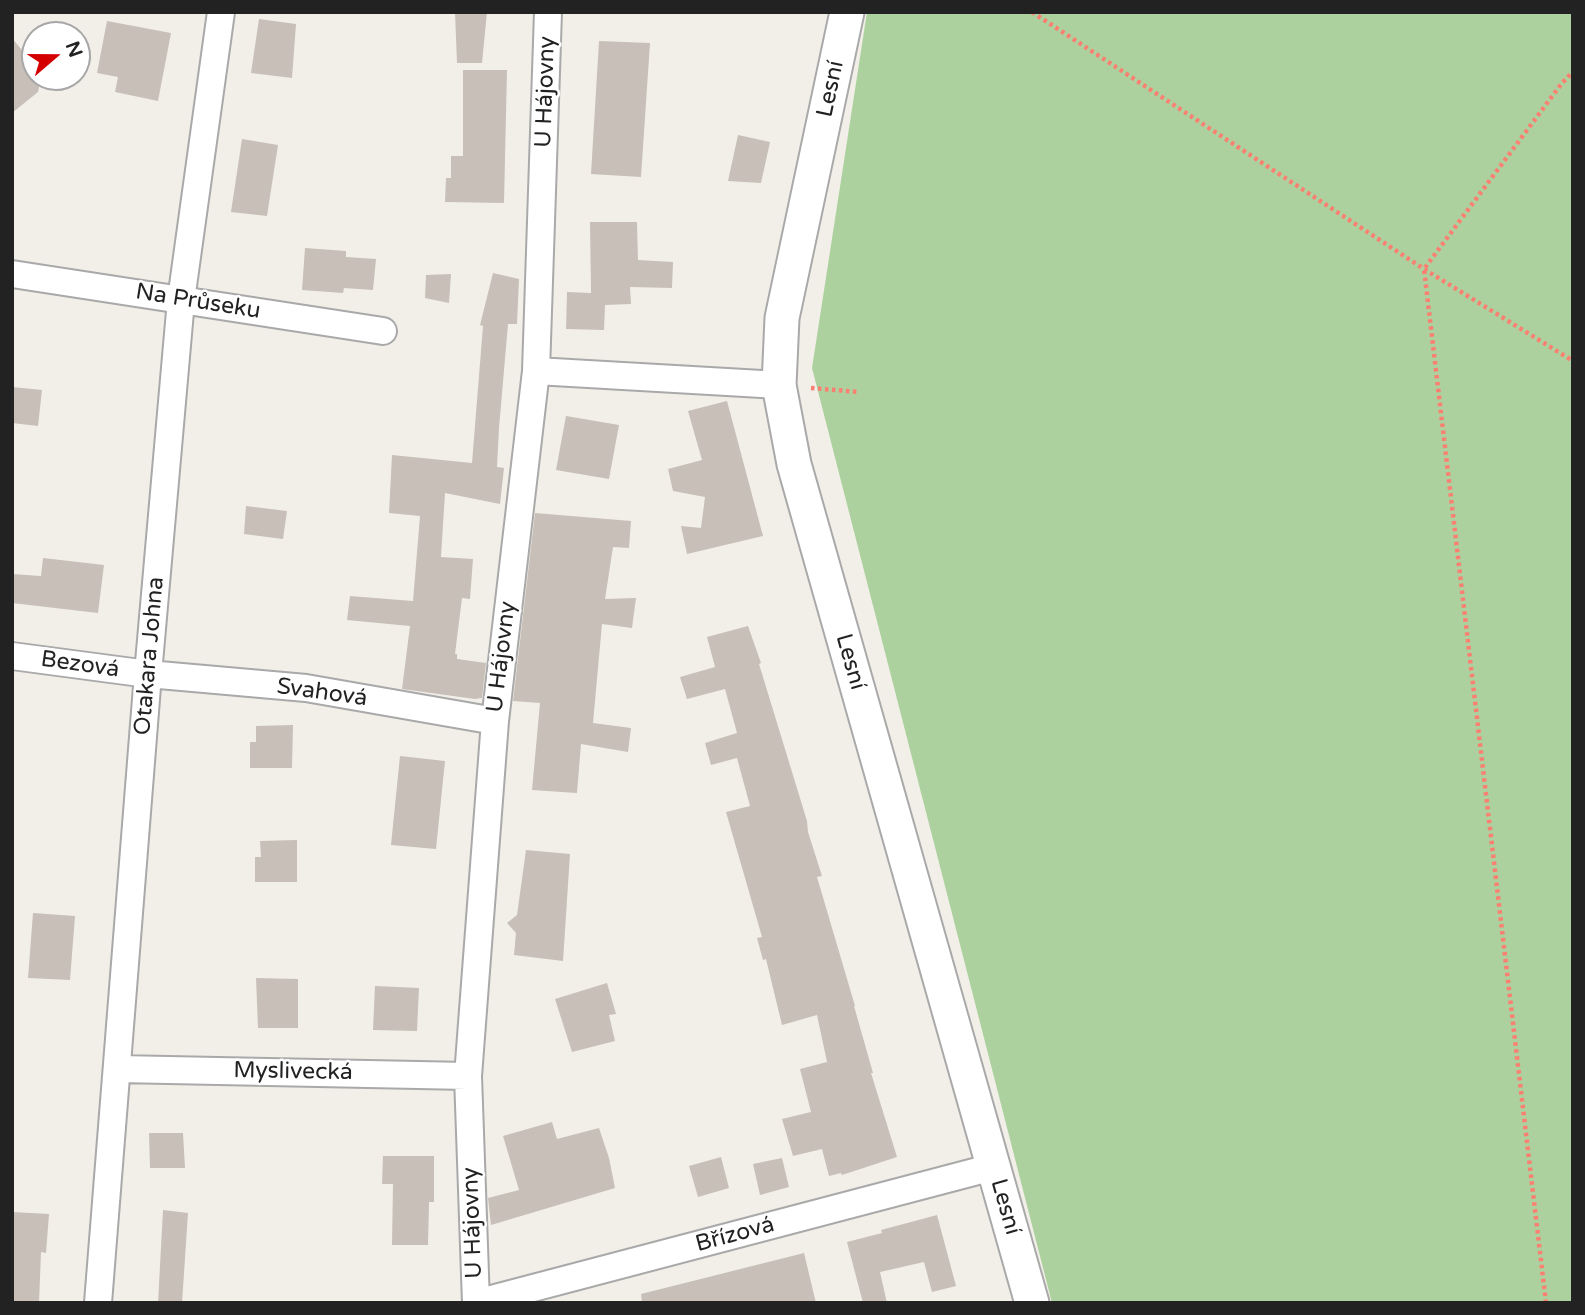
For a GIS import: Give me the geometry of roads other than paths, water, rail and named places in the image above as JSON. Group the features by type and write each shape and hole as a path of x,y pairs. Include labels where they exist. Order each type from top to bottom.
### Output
{"street":[{"name":"Otakara Johna","path":"98,1303 181,300 221,12"},
{"name":"U Hájovny","path":"476,1303 468,1076 495,721 536,371 548,12"},
{"name":"Lesní","path":"847,12 782,318 779,385 794,464 1032,1303"},
{"name":"Na Průseku","path":"12,274 383,331"},
{"path":"536,371 779,385"},
{"name":"Bezová","path":"12,656 148,674"},
{"name":"Svahová","path":"148,674 306,688 495,721"},
{"name":"Myslivecká","path":"118,1069 468,1076"},
{"name":"Břízová","path":"476,1303 993,1167"}]}
